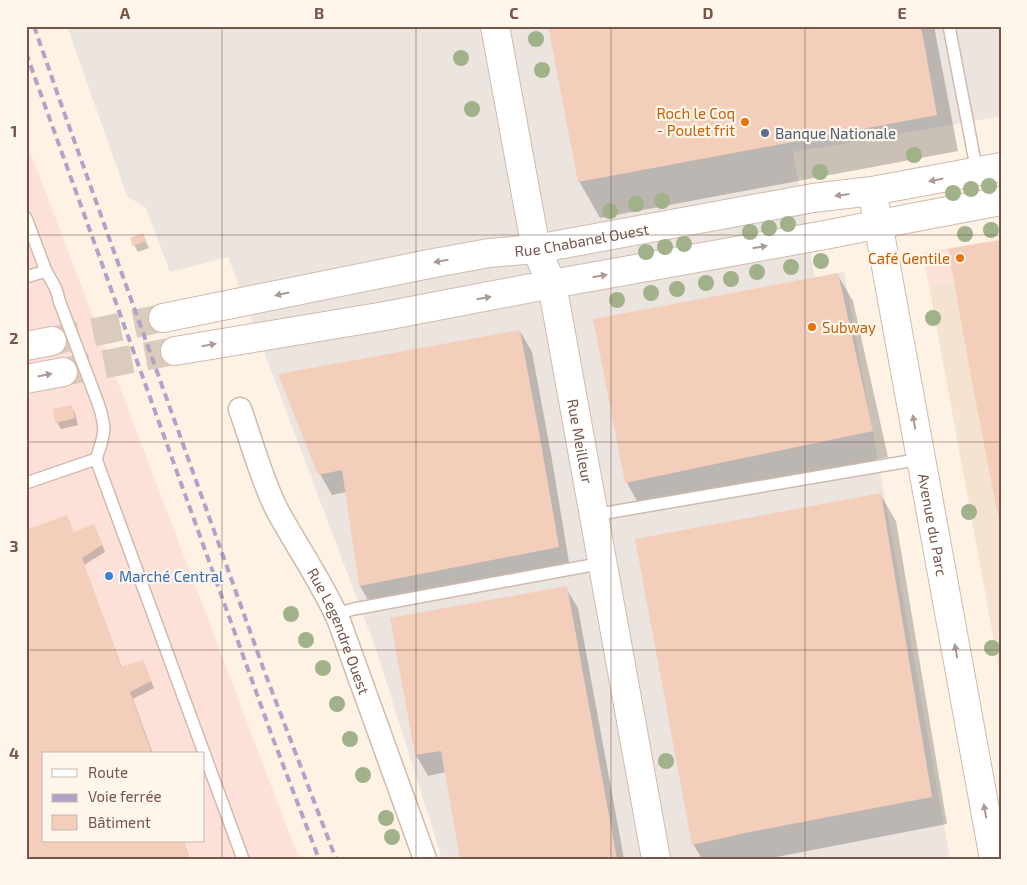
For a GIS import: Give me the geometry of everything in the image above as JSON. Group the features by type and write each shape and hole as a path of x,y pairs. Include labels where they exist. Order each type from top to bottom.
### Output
{"street":[{"name":"Rue Meilleur","path":"495,26 536,249 552,284 656,859"},
{"name":"Rue Chabanel Ouest","path":"164,318 489,252 536,249 813,198 872,191 989,170"},
{"name":"Avenue du Parc","path":"872,191 994,859"},
{"path":"175,351 385,316 1001,201"},
{"path":"26,346 52,340"},
{"path":"26,379 63,372"},
{"name":"Rue Legendre Ouest","path":"240,409 268,489 278,511 336,614 425,859"}],"lane":[{"path":"949,26 989,170"},
{"path":"26,218 46,271 56,289 98,403 105,432 96,459 203,752"},
{"path":"26,277 46,271"},
{"path":"26,483 96,459"},
{"path":"594,515 921,459"},
{"path":"336,614 354,609 603,563"},
{"path":"205,758 242,859"}],"shaded area":[{"path":"67,26 1001,26 1001,116 793,152 815,278 844,272 950,859 442,859 376,649 228,257 170,272 146,208 127,196"},
{"name":"Marché Central","path":"26,141 299,859 26,859"},
{"path":"1001,239 1001,271 929,286 922,253"},
{"path":"1001,271 1001,679 929,286"}],"building":[{"path":"548,26 921,26 937,115 578,182"},
{"path":"143,233 146,241 133,246 130,238"},
{"path":"1001,240 1001,288 999,289 1001,298 1000,526 948,249"},
{"path":"838,273 873,431 625,483 593,319"},
{"path":"520,330 559,547 359,586 342,470 318,475 278,374"},
{"path":"72,405 75,418 56,423 52,409"},
{"path":"881,493 932,797 692,845 635,539"},
{"path":"67,515 74,532 94,524 102,545 82,558 121,667 143,660 151,681 130,692 151,752 42,752 42,842 184,842 190,859 26,859 26,530"},
{"path":"567,586 617,859 460,859 441,751 415,755 390,618"}],"tunnel":[{"path":"52,341 163,318"},
{"path":"63,372 175,351"}],"railway":[{"path":"34,26 265,673 336,859"},
{"path":"26,53 272,736 319,859"}],"place":[{"name":"Roch le Coq - Poulet frit","path":"745,122"},
{"name":"Banque Nationale","path":"765,133"},
{"name":"Café Gentile","path":"960,258"},
{"name":"Subway","path":"812,327"},
{"name":"Marché Central","path":"109,576"}]}
